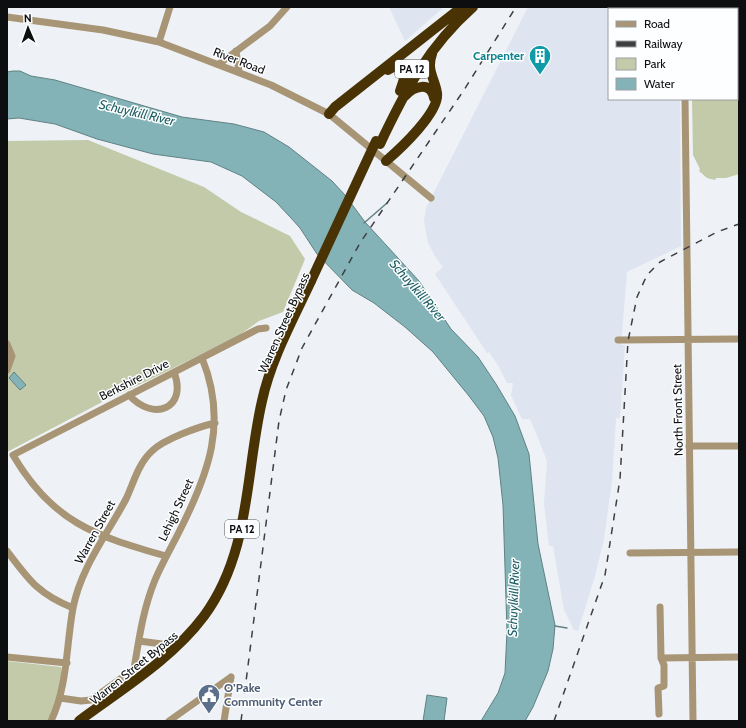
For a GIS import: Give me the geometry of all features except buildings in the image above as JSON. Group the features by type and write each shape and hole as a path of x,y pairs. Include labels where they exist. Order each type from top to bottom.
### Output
{"highway":[{"name":"Warren Street Bypass","path":"79,721 176,647 200,621 221,589 233,560 241,533 257,423 265,389 280,349 378,143 400,91 425,50 447,22 462,7"},
{"path":"329,114 335,107 462,7"},
{"name":"Warren Street Bypass","path":"378,143 416,73 437,44 473,7"},
{"path":"386,161 394,154 435,107 437,93 429,66 431,55 437,44"},
{"path":"329,114 397,65 403,66 405,71 400,91"},
{"path":"386,161 430,108 433,95 429,89 418,87 409,92 400,103"},
{"name":"Warren Street Bypass","path":"88,721 153,673 180,650 204,624 225,591 238,562 247,529 262,424 270,390 313,282"}],"street":[{"path":"159,42 170,7"},
{"path":"219,64 270,26 287,7"},
{"name":"River Road","path":"7,17 103,30 159,42 239,72 308,102 329,114 431,198"},
{"path":"236,51 239,72"},
{"name":"North Front Street","path":"685,100 693,721"},
{"name":"Berkshire Drive","path":"104,537 74,522 44,499 29,481 13,455 258,329 266,328"},
{"path":"618,340 739,339"},
{"path":"7,344 12,356 7,370"},
{"name":"Lehigh Street","path":"60,698 82,702 91,700 134,669 147,600 166,556 187,515 200,484 212,448 215,423 213,392 202,358"},
{"path":"129,395 134,401 148,409 155,411 168,407 175,400 178,392 178,383 174,372"},
{"name":"Warren Street","path":"51,721 60,698 67,664 73,608 89,563 127,497 143,461 153,450 196,427 215,423"},
{"path":"689,446 739,446"},
{"path":"104,537 166,556"},
{"path":"7,551 37,589 53,600 73,608"},
{"path":"630,553 739,552"},
{"path":"659,714 658,688 664,686 664,665 661,658 660,607"},
{"path":"139,641 162,644"},
{"path":"8,655 67,664"},
{"path":"661,658 739,657"},
{"path":"169,721 231,677 224,721"}],"shaded area":[{"path":"389,7 444,7 405,41"},
{"path":"528,7 684,8 608,8 608,100 680,100 681,246 627,272 621,345 625,345 620,418 616,418 612,481 604,539 595,576 578,631 574,630 564,610 553,546 549,546 544,503 547,461 530,419 522,419 511,395 513,383 507,383 499,367 489,352 487,353 435,274 443,267 428,243 424,221 426,208"}],"green space":[{"path":"739,56 739,174 726,178 716,178 715,180 707,178 699,171 700,169 693,155 692,100 738,100"},
{"path":"88,140 204,187 241,212 290,236 305,259 283,312 259,321 238,336 108,399 7,452 7,141"},
{"path":"7,661 61,667 61,679 52,710 47,721 7,721"}],"water":[{"name":"Schuylkill River","path":"20,71 31,76 55,80 182,117 234,124 264,132 289,147 332,181 345,195 365,222 419,281 451,329 478,357 496,384 515,416 529,454 538,544 555,625 553,649 548,671 533,707 525,721 481,721 498,693 505,673 507,631 503,505 498,458 493,437 484,416 469,396 433,352 405,327 374,303 352,290 317,254 300,228 276,202 242,176 211,162 153,154 97,139 55,124 19,118 7,119 7,72"},
{"path":"14,372 26,385 20,390 9,378"},
{"path":"427,695 447,698 444,721 423,721"}],"waterway":[{"path":"364,223 387,203"},
{"path":"555,626 567,628"}],"railway":[{"path":"241,721 279,421 286,390 302,348 360,243 464,90 516,7"},
{"path":"554,721 605,575 620,479 628,341 637,297 647,275 660,262 717,232 739,224"}],"place":[{"name":"Carpenter","path":"540,76"},
{"name":"O’Pake Community Center","path":"209,714"}]}
